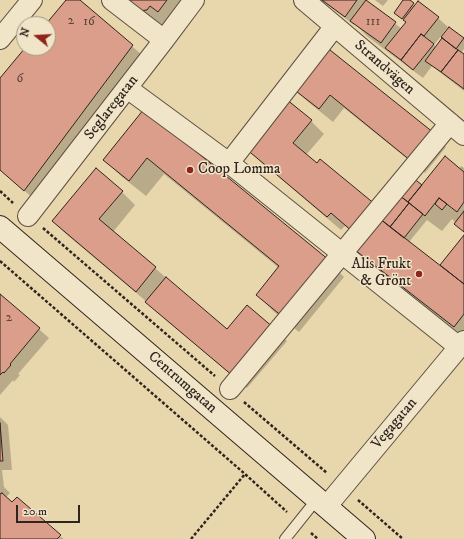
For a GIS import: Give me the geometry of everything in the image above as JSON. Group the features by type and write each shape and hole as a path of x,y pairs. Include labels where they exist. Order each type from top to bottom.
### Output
{"street":[{"path":"0,39 32,0"},
{"path":"112,0 164,40"},
{"name":"Seglaregatan","path":"28,216 194,0"},
{"name":"Strandvägen","path":"304,0 457,129"},
{"path":"229,163 335,26"},
{"path":"127,88 229,163 342,254 462,344"},
{"path":"230,389 342,254 457,129"},
{"name":"Centrumgatan","path":"0,227 364,539"},
{"name":"Vegagatan","path":"321,503 342,487 462,344"}],"lane":[{"name":"Vegagatan","path":"285,539 298,522 321,503"}],"path":[{"path":"0,191 403,539"},
{"path":"0,261 318,539"},
{"path":"191,539 245,474"}],"building":[{"path":"66,0 80,0 133,45 24,191 0,170 0,78 18,56 56,56 56,16 53,16"},
{"path":"126,0 167,0 158,12 150,6 147,10 138,11"},
{"path":"322,0 357,0 345,17"},
{"path":"366,0 396,22 381,43 350,21"},
{"path":"403,0 410,0 414,3 402,19 394,13"},
{"path":"418,1 439,17 424,36 421,34 401,60 385,48 406,22 403,20"},
{"path":"449,27 464,38 456,49 441,37"},
{"path":"421,34 434,44 413,70 401,60"},
{"path":"442,38 458,50 441,72 425,61"},
{"path":"325,46 434,133 411,161 330,95 319,109 292,88"},
{"path":"458,50 464,54 464,89 441,72"},
{"path":"286,99 312,120 293,143 317,163 320,159 376,205 353,232 331,213 327,217 245,148"},
{"path":"144,109 329,260 283,317 256,295 279,266 147,158 129,181 103,160"},
{"path":"445,156 464,172 464,202 457,212 439,198 425,216 408,202"},
{"path":"96,168 123,191 99,219 156,267 136,292 52,221"},
{"path":"412,177 422,185 408,202 399,195"},
{"path":"399,195 409,203 390,227 379,218"},
{"path":"439,198 447,204 442,210 435,204"},
{"path":"409,203 423,214 404,238 390,227"},
{"path":"464,211 464,232 454,224"},
{"name":"Alis Frukt & Grönt","path":"379,218 464,284 464,314 454,327 355,250"},
{"path":"464,235 464,284 440,265"},
{"path":"166,277 227,329 247,305 274,328 233,376 145,302"},
{"path":"0,294 40,328 10,364 11,365 4,373 3,372 0,375"},
{"path":"0,423 3,461 0,461"},
{"path":"2,493 12,502 17,497 61,535 57,539 0,539 0,494"}],"place":[{"name":"Coop Lomma","path":"190,170"},
{"name":"Alis Frukt & Grönt","path":"419,274"}]}
